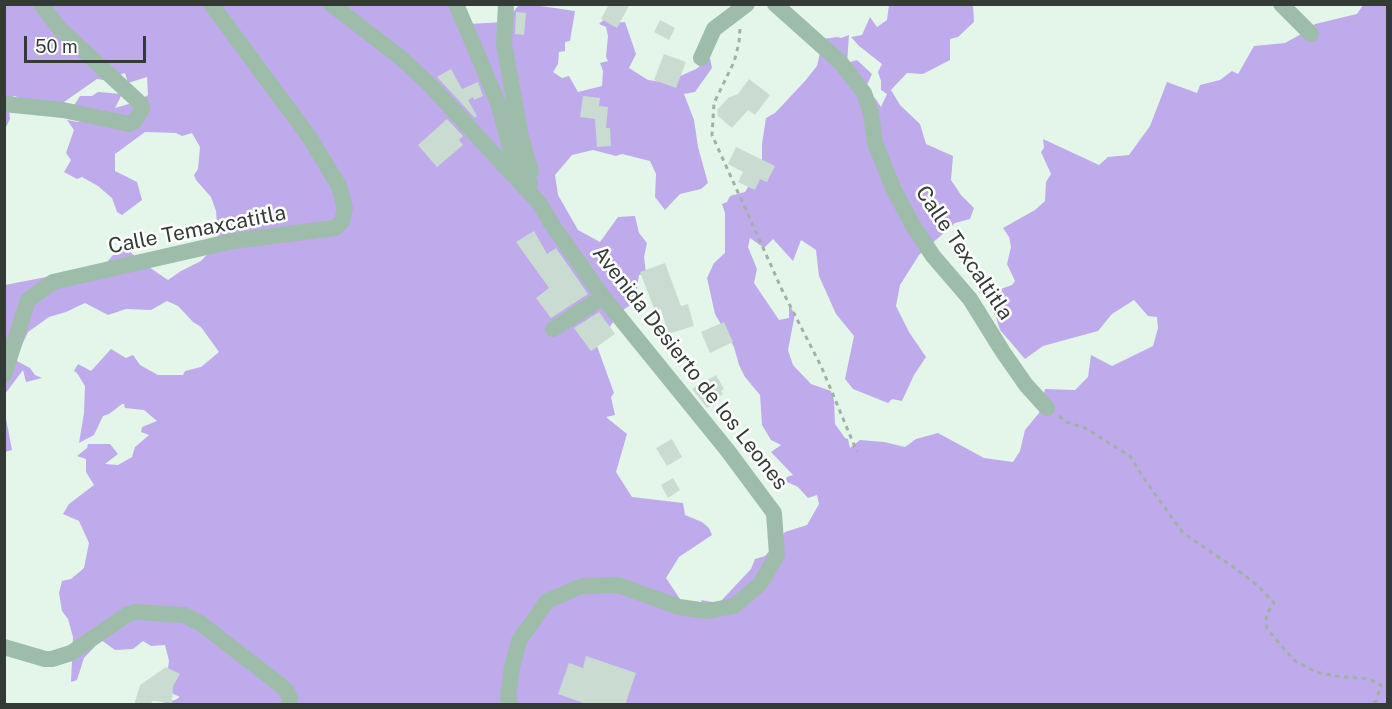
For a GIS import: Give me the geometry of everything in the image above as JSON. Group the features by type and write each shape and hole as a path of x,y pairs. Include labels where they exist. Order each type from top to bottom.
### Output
{"street":[{"path":"4,104 63,110 129,124 135,121 142,109 141,104 59,28 41,4"},
{"name":"Calle Temaxcatitla","path":"4,375 28,300 53,282 233,241 335,228 342,221 345,208 339,186 310,138 212,4"},
{"name":"Avenida Desierto de los Leones","path":"331,4 401,58 430,85 540,204 603,297 765,498 774,513 777,555 760,584 734,606 707,611 679,607 618,585 582,586 547,601 519,641 512,667 508,697 510,705"},
{"path":"456,4 498,103 510,147 540,204"},
{"path":"506,4 504,44 521,137 540,204"},
{"name":"Calle Texcaltitla","path":"775,4 841,63 864,93 871,113 875,143 894,190 912,224 933,256 970,299 1026,385 1047,408"},
{"path":"1281,4 1311,34"},
{"path":"701,58 714,29 744,7"},
{"path":"553,329 603,297"},
{"path":"4,647 52,659 71,653 128,614 136,612 184,615 200,623 285,689 290,698 289,705"}],"path":[{"path":"744,7 734,62 714,103 712,135 783,292 821,366 857,452"},
{"path":"1047,408 1066,422 1085,429 1130,456 1183,533 1257,585 1274,603 1266,615 1267,629 1295,661 1316,672 1369,679 1381,685 1377,701 1372,705"}],"shaded area":[{"path":"459,4 468,24 505,22 519,5 575,11 570,41 565,42 565,51 559,52 558,64 553,72 562,78 569,76 578,92 602,86 603,71 600,63 608,61 606,57 608,36 606,27 599,24 608,16 612,23 625,22 636,54 629,68 648,80 663,82 678,77 696,69 710,58 712,68 695,92 684,94 694,120 698,147 708,183 701,189 680,194 665,210 655,197 656,174 650,161 593,150 572,155 555,175 558,195 578,230 600,242 618,217 635,216 639,233 647,243 644,257 646,273 639,275 635,302 620,312 597,346 614,393 611,397 615,415 606,417 627,434 616,472 632,497 683,503 685,515 702,522 709,528 712,535 679,557 666,578 686,608 703,605 701,600 719,603 751,569 755,559 765,556 785,532 807,525 819,504 817,495 808,498 798,487 785,481 787,477 793,475 771,452 781,445 771,440 762,425 760,395 745,377 734,347 715,314 707,278 714,263 725,253 725,213 722,204 727,202 730,196 745,192 762,163 766,118 775,113 817,66 823,39 849,35 847,63 857,60 872,74 866,87 866,95 875,98 881,107 887,94 881,90 878,72 882,64 851,37 862,35 870,17 877,27 887,20 889,5 973,5 974,22 958,37 950,39 950,60 923,74 907,73 891,90 900,105 920,124 926,144 953,156 951,180 974,208 970,219 955,223 919,255 900,285 896,306 909,332 926,357 914,375 902,401 892,399 888,403 853,389 845,379 854,336 836,314 819,276 816,250 801,240 793,261 773,239 764,248 750,238 748,247 757,269 754,283 779,320 789,318 789,305 795,314 788,350 793,365 811,384 831,391 834,400 835,424 848,439 850,448 860,440 905,447 916,439 938,433 984,458 1013,462 1020,451 1025,430 1039,413 1045,389 1075,390 1088,377 1091,355 1112,366 1153,346 1158,328 1157,317 1148,316 1134,300 1112,314 1098,331 1043,346 1025,359 1000,330 991,309 999,307 998,290 1012,285 1015,281 1007,264 1011,247 1009,237 1003,228 1035,210 1045,201 1046,182 1051,174 1041,152 1044,148 1043,139 1099,165 1108,157 1129,155 1150,126 1167,82 1197,93 1200,85 1220,80 1232,71 1238,74 1254,46 1285,43 1315,24 1357,14 1363,5 1387,5 1387,704 162,704 180,697 165,690 169,661 165,645 151,646 143,641 133,649 115,650 101,640 84,658 77,680 71,682 73,637 68,619 62,611 59,593 62,581 71,579 84,568 89,543 79,521 63,514 69,504 94,485 86,472 86,459 77,456 87,448 88,444 110,444 118,454 105,464 118,465 132,457 135,447 149,435 141,432 142,427 157,421 144,410 125,408 122,404 103,416 94,435 79,443 84,413 85,386 74,371 78,364 91,371 111,349 126,358 133,355 140,365 158,375 183,375 185,371 201,367 219,352 201,327 178,306 167,301 151,310 126,309 108,315 85,303 49,317 28,332 15,360 42,378 26,382 23,370 5,394 5,285 46,277 98,272 122,245 168,280 201,261 214,247 218,239 216,211 211,197 194,175 198,169 200,147 192,133 182,136 176,133 145,132 115,154 115,171 137,182 142,200 122,215 117,212 112,198 98,186 82,177 77,179 64,172 71,160 66,153 74,130 67,120 78,122 83,120 73,107 80,96 92,96 98,92 122,94 115,108 139,101 148,95 147,77 128,83 125,73 109,81 97,79 64,102 32,102 14,96 8,100 10,119 5,129 5,5"},
{"path":"4,408 12,450 5,452 4,452"}],"building":[{"path":"609,4 630,4 617,28 601,19"},
{"path":"516,12 526,13 524,35 515,34"},
{"path":"660,20 675,28 669,40 654,32"},
{"path":"664,54 686,62 676,88 654,80"},
{"path":"451,69 462,89 478,82 483,96 468,100 477,116 475,118 437,77"},
{"path":"749,79 770,95 755,115 748,110 732,128 718,116 717,110 728,98 738,94"},
{"path":"583,96 600,98 599,106 608,107 606,128 610,128 611,146 597,147 595,119 580,117"},
{"path":"447,119 463,136 459,140 463,145 437,167 418,145"},
{"path":"736,147 775,166 767,182 760,179 755,190 738,182 743,172 728,164"},
{"path":"534,231 547,254 556,248 588,294 551,318 536,298 549,288 516,242"},
{"path":"665,263 681,306 688,304 694,326 668,334 661,309 655,311 640,272"},
{"path":"599,312 615,334 591,351 574,328"},
{"path":"724,322 733,342 710,353 701,332"},
{"path":"716,375 724,389 721,391 723,394 718,397 720,400 707,408 692,389"},
{"path":"672,439 682,457 667,466 656,448"},
{"path":"673,478 680,490 668,498 661,485"},
{"path":"586,656 636,673 625,705 589,705 558,694 569,663 583,668"},
{"path":"166,667 180,674 173,686 172,703 153,701 149,705 134,705 140,685"}]}
